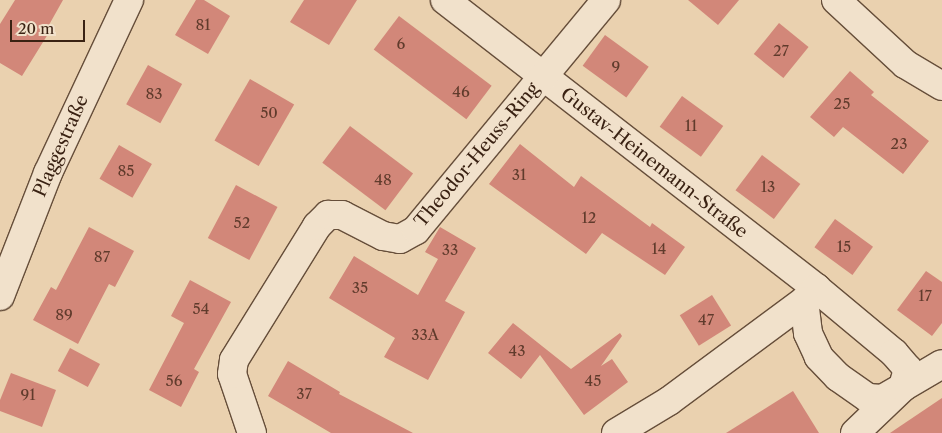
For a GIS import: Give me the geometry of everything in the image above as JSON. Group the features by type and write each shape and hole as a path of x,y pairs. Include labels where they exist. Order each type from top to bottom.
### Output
{"street":[{"name":"Plaggestraße","path":"0,296 6,261 129,0"},
{"name":"Gustav-Heinemann-Straße","path":"445,0 542,76 810,295 908,368 903,387"},
{"name":"Theodor-Heuss-Ring","path":"252,433 232,374 234,360 318,226 328,215 342,215 383,236 400,239 416,230 606,0"},
{"path":"836,0 905,64 942,86"},
{"path":"810,295 808,333 820,357 838,376 868,398 882,399 942,364"},
{"path":"616,433 670,400 810,295"},
{"path":"856,433 903,387"}],"building":[{"path":"15,0 63,0 45,32 48,34 22,76 0,63 0,24"},
{"path":"196,0 204,0 230,16 208,54 175,35"},
{"path":"304,0 357,0 329,45 290,22"},
{"path":"688,0 739,0 718,25"},
{"path":"399,16 492,86 466,119 374,50"},
{"path":"779,23 809,47 783,78 754,54"},
{"path":"605,35 649,67 626,97 583,66"},
{"path":"148,65 182,84 160,123 126,104"},
{"path":"850,71 874,92 871,95 929,141 903,174 843,127 834,137 810,117"},
{"path":"250,79 294,104 259,166 215,140"},
{"path":"682,96 723,126 701,157 660,127"},
{"path":"350,126 413,174 385,210 322,163"},
{"path":"520,144 574,187 581,176 650,227 652,223 685,247 665,275 602,233 586,254 489,184"},
{"path":"119,145 152,164 132,198 100,179"},
{"path":"762,155 800,184 774,219 736,190"},
{"path":"236,185 277,207 249,260 208,238"},
{"path":"835,219 873,247 852,275 814,247"},
{"path":"89,227 134,251 115,287 109,284 78,344 33,320 51,287 56,290"},
{"path":"440,227 476,248 445,301 465,312 428,380 384,357 395,338 329,298 354,256 418,295 438,259 425,252"},
{"path":"926,271 942,282 942,323 932,336 897,310"},
{"path":"190,280 231,302 194,369 199,372 181,407 149,390 184,323 171,316"},
{"path":"712,295 731,326 699,346 680,315"},
{"path":"513,323 571,369 620,333 622,336 601,366 612,359 628,382 584,415 540,355 521,379 488,353"},
{"path":"70,348 100,364 88,387 58,371"},
{"path":"288,361 340,392 339,394 413,433 331,433 268,396"},
{"path":"11,373 56,390 42,427 0,411 0,400"},
{"path":"793,391 819,433 726,433"},
{"path":"942,398 942,433 890,433"}]}
